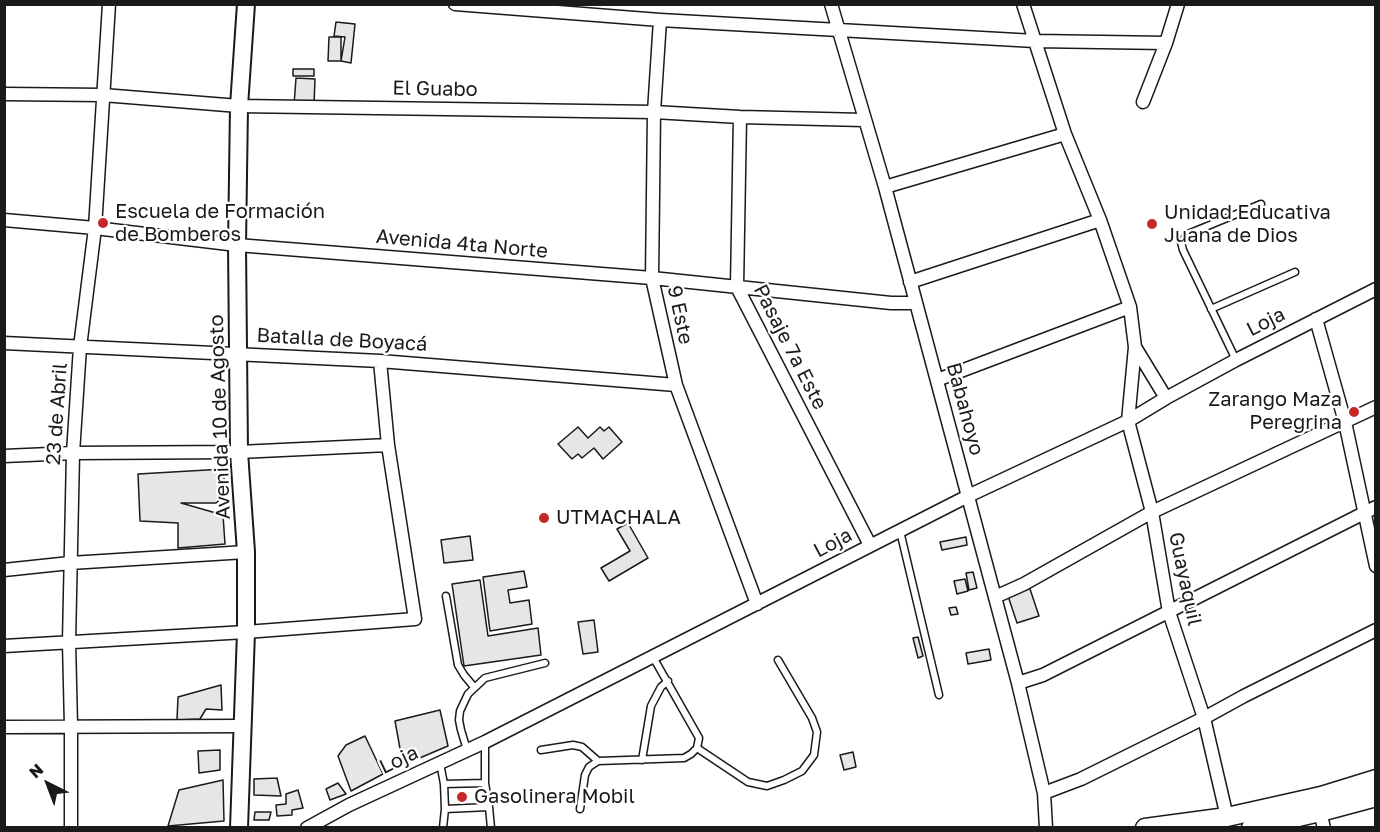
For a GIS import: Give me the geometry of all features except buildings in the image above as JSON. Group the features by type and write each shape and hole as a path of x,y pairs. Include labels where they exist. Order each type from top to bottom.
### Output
{"main road":[{"path":"1145,828 1227,817 1321,796 1376,779"},
{"path":"1251,828 1322,820 1376,797"}],"street":[{"name":"23 de Abril","path":"70,828 69,642 73,453 80,347 95,228 109,4"},
{"name":"Avenida 10 de Agosto","path":"239,828 246,632 246,552 239,452 237,245 239,106 246,4"},
{"path":"455,4 660,20 1035,41 1166,43"},
{"name":"Babahoyo","path":"831,4 885,187 1018,683 1044,793 1046,828"},
{"name":"Guayaquil","path":"1023,4 1065,134 1100,220 1130,307 1135,347 1128,421 1152,512 1169,612 1204,718 1227,817"},
{"path":"1143,102 1166,43 1178,4"},
{"name":"9 Este","path":"660,20 654,112 652,278 676,385 757,604"},
{"name":"El Guabo","path":"4,94 103,95 239,106 654,112 864,120"},
{"name":"Pasaje 7a Este","path":"740,117 737,287 870,545"},
{"path":"885,187 1065,134"},
{"name":"Avenida 4ta Norte","path":"4,220 237,245 652,278 891,303 916,303"},
{"path":"910,282 1100,220"},
{"name":"Loja","path":"307,828 350,805 485,742 968,496 1128,421 1236,360 1376,289"},
{"path":"937,381 1130,307"},
{"path":"1316,319 1370,510 1376,566"},
{"name":"Batalla de Boyacá","path":"4,343 381,361 676,385"},
{"name":"Guayaquil","path":"1135,347 1166,398"},
{"path":"4,646 246,632 415,619 388,445 381,361"},
{"path":"995,597 1024,584 1152,512 1376,407"},
{"path":"4,456 73,453 239,452 388,445"},
{"path":"1018,683 1043,675 1370,510"},
{"path":"4,570 70,563 246,552"},
{"path":"1044,793 1081,779 1376,630"},
{"path":"4,727 243,726"}],"lane":[{"path":"1236,360 1181,242 1188,234 1261,204"},
{"path":"1212,309 1295,272"},
{"path":"900,531 939,695"},
{"path":"446,596 458,665 474,687"},
{"path":"580,809 585,775 589,767 598,761 684,758 697,748 699,738 653,657"},
{"path":"697,748 748,782 767,786 802,771 814,755 817,732 812,718 778,660"},
{"path":"467,750 459,720 463,703 474,687 485,678 545,663"},
{"path":"642,760 651,706 661,687 668,681"},
{"path":"485,742 485,783 491,828"},
{"path":"541,750 573,745 582,747 598,761"},
{"path":"440,762 444,784 443,828"},
{"path":"444,784 485,783"},
{"path":"445,809 489,807"}],"place":[{"name":"Escuela de Formación de Bomberos","path":"103,223"},
{"name":"Unidad Educativa Juana de Dios","path":"1152,224"},
{"name":"Zarango Maza Peregrina","path":"1354,412"},
{"name":"UTMACHALA","path":"544,518"},
{"name":"Gasolinera Mobil","path":"462,797"}]}
